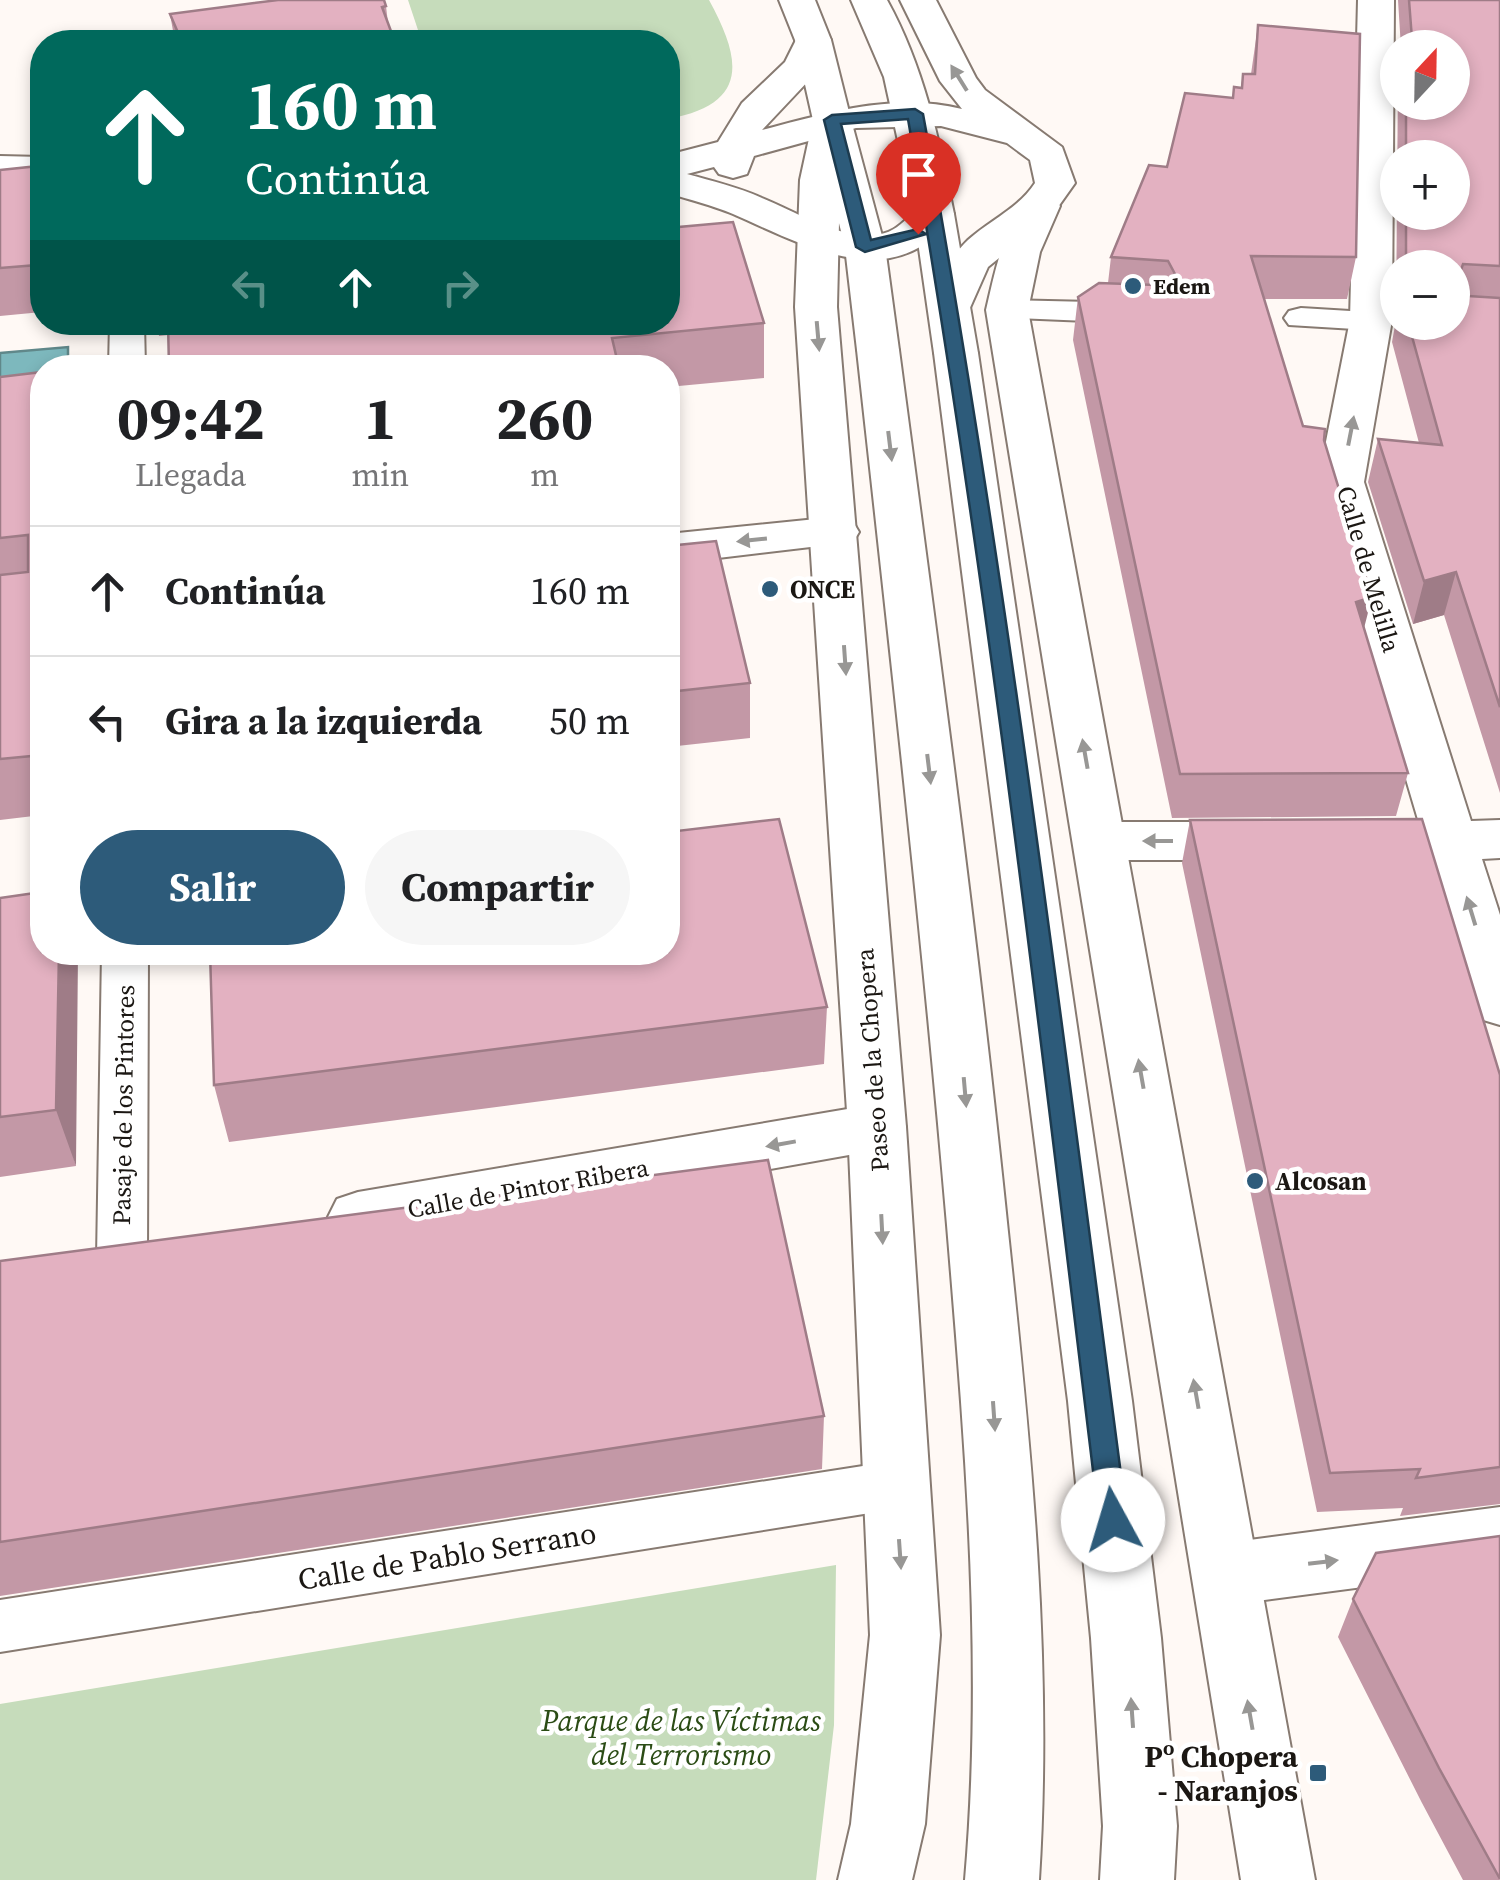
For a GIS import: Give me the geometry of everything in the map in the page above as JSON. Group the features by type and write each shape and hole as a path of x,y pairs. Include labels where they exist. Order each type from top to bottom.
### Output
{"main road":[{"name":"Paseo de la Chopera","path":"797,0 813,40 832,120 846,248 876,330 960,1025 1007,1611 1009,1808 1002,1880"},
{"path":"869,0 890,35 915,114 953,332 1100,1401 1126,1638 1140,1826 1137,1880"},
{"path":"918,0 958,80 982,106 1048,155 1052,169 1054,184 1040,206 1016,267 1007,310 1278,1880"},
{"name":"Calle de Melilla","path":"1376,0 1382,250"},
{"path":"747,206 739,192 733,148 759,104 801,67 813,40"},
{"path":"680,163 832,120 915,114 978,122 1023,136"},
{"path":"0,168 30,168"},
{"path":"680,185 747,206 846,248 918,234 934,214"},
{"path":"953,332 972,260 1040,206"},
{"name":"Paseo de la Chopera","path":"846,248 816,307 836,532 877,1127 906,1635 888,1824 875,1880"},
{"name":"Calle de Melilla","path":"1380,336 1341,482 1475,840 1500,1004"},
{"path":"680,548 836,532"},
{"path":"1101,840 1314,841"},
{"path":"1372,842 1475,840"},
{"name":"Calle de Pintor Ribera","path":"296,1228 877,1127"},
{"path":"96,1261 180,1248"},
{"path":"1227,1574 1500,1538"}],"street":[{"path":"1007,310 1150,314"},
{"path":"1301,318 1380,321"},
{"name":"Pasaje de los Pintores","path":"96,1261 124,965"},
{"name":"Calle de Pablo Serrano","path":"0,1626 895,1485"}],"green space":[{"path":"408,0 709,0 728,43 731,77 725,91 713,103 680,116 680,30 418,30"},
{"name":"Parque de las Víctimas del Terrorismo","path":"836,1565 834,1725 816,1880 0,1880 0,1704"}],"water":[{"path":"68,347 68,355 30,355 30,396 0,399 0,353"}],"building":[{"path":"278,0 384,0 386,6 382,7 391,30 177,30 170,14"},
{"path":"1409,0 1500,0 1500,266 1470,264 1470,250 1406,250 1406,230 1470,230 1470,140 1406,140 1406,120 1470,120 1470,30 1411,30"},
{"path":"1258,25 1360,34 1356,257 1251,256 1303,426 1325,429 1324,440 1372,597 1356,602 1408,773 1180,774 1078,297 1099,283 1156,285 1168,282 1175,274 1168,261 1111,257 1149,165 1167,167 1185,93 1233,98 1234,87 1242,88 1243,74 1255,74"},
{"path":"30,167 30,266 0,268 0,170"},
{"path":"733,222 764,323 680,331 680,227"},
{"path":"1470,296 1500,298 1500,707 1456,572 1424,581 1378,439 1442,445 1413,340 1470,340"},
{"path":"168,335 642,335 612,338 616,355 169,355"},
{"path":"30,373 30,756 0,759 0,575 28,572 28,535 0,538 0,377"},
{"path":"716,541 750,683 680,691 680,545"},
{"path":"779,819 827,1007 214,1085 210,965 680,965 680,831"},
{"path":"1422,819 1500,1075 1500,1467 1416,1478 1420,1469 1330,1473 1190,820"},
{"path":"30,894 30,965 59,965 56,1110 0,1117 0,898"},
{"path":"768,1160 824,1416 0,1542 0,1261"},
{"path":"1500,1536 1500,1879 1353,1599 1376,1553"}],"place":[{"name":"Edem","path":"1133,286"},
{"name":"ONCE","path":"770,589"},
{"name":"Alcosan","path":"1255,1181"},
{"name":"Pº Chopera - Naranjos","path":"1318,1773"}],"route":[{"path":"918,234 865,247 832,120 915,114 950,310 1056,1074 1113,1520"}]}
